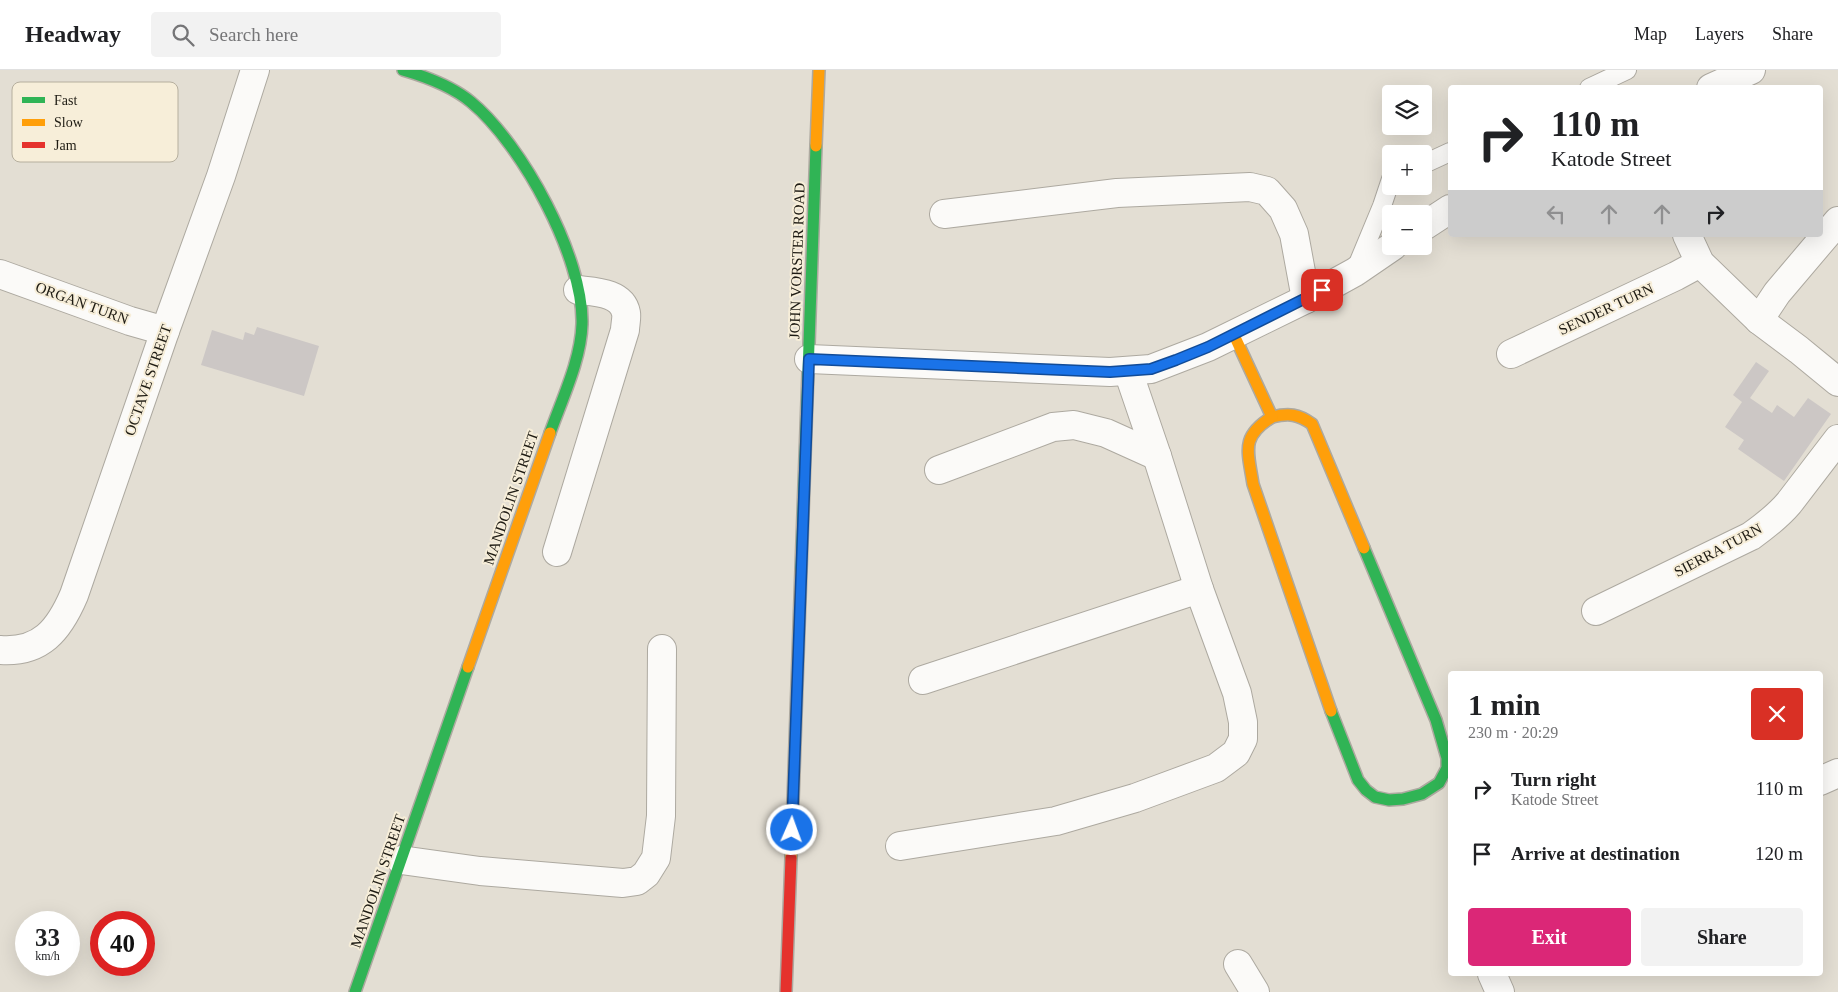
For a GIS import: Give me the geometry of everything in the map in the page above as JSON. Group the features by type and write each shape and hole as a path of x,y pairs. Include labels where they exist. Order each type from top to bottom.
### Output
{"street":[{"name":"OCTAVE STREET","path":"0,650 30,648 50,634 66,612 74,595 165,331 221,176 255,70"},
{"name":"MANDOLIN STREET","path":"355,992 576,358 582,322 578,290 569,260 550,214 529,173 508,141 484,114 452,89 403,70"},
{"name":"JOHN VORSTER ROAD","path":"786,992 819,70"},
{"path":"1718,85 1751,70"},
{"path":"944,214 1116,193 1250,186 1267,191 1283,209 1294,234 1306,299"},
{"path":"1432,221 1448,210"},
{"path":"1759,320 1777,293 1838,221"},
{"path":"1688,237 1700,263 1759,320 1838,382"},
{"path":"809,359 1110,372 1151,369 1234,335 1306,299 1355,272 1382,254"},
{"name":"SENDER TURN","path":"1511,354 1700,263"},
{"name":"ORGAN TURN","path":"0,274 130,321 165,331"},
{"path":"557,552 626,322 626,314 622,304 613,296 578,290"},
{"path":"1234,335 1272,417"},
{"path":"900,846 1056,821 1135,798 1216,768 1236,753 1243,739 1243,722 1239,703 1199,589 1128,371"},
{"path":"1292,413 1298,414 1312,424 1436,720 1447,758 1447,768 1440,783 1422,794 1403,799 1389,800 1375,797 1358,780 1338,731 1253,484 1248,449 1250,436 1255,428 1272,417 1292,413"},
{"path":"939,470 1053,427 1074,425 1106,433 1157,456"},
{"name":"SIERRA TURN","path":"1596,611 1751,536 1781,513 1838,439"},
{"path":"923,680 1199,589"},
{"path":"401,860 480,870 623,883 637,880 646,874 656,858 660,816 662,649"},
{"path":"1823,779 1838,773"},
{"path":"1238,964 1255,992"},
{"path":"1493,976 1500,992"}],"lane":[{"path":"1596,85 1627,70"},
{"path":"1432,160 1448,153"},
{"path":"1355,272 1386,195"}],"building":[{"path":"257,327 319,346 304,396 201,365 212,330 243,340 245,332 254,335"},
{"path":"1756,362 1769,371 1750,398 1772,413 1777,405 1794,417 1808,398 1831,414 1784,481 1738,449 1744,440 1725,427 1742,402 1733,395"}],"traffic: fast":[{"path":"403,70 430,79 456,91 471,102 490,121 510,145 529,173 561,236 573,267 580,297 582,324 575,365 550,433"},
{"path":"801,570 816,146"},
{"path":"1331,711 1358,780 1375,797 1389,800 1403,799 1422,794 1439,783 1447,768 1447,758 1436,720 1364,548"},
{"path":"355,992 468,667"}],"traffic: slow":[{"path":"816,146 819,70"},
{"path":"1234,335 1272,417 1293,415 1312,424 1364,548"},
{"path":"1272,417 1262,424 1251,438 1248,454 1253,484 1331,711"},
{"path":"468,667 550,433"},
{"path":"791,858 801,570"}],"traffic: jam":[{"path":"786,992 791,858"}],"route":[{"path":"792,830 809,359 1110,372 1151,369 1208,347 1322,290"}]}
